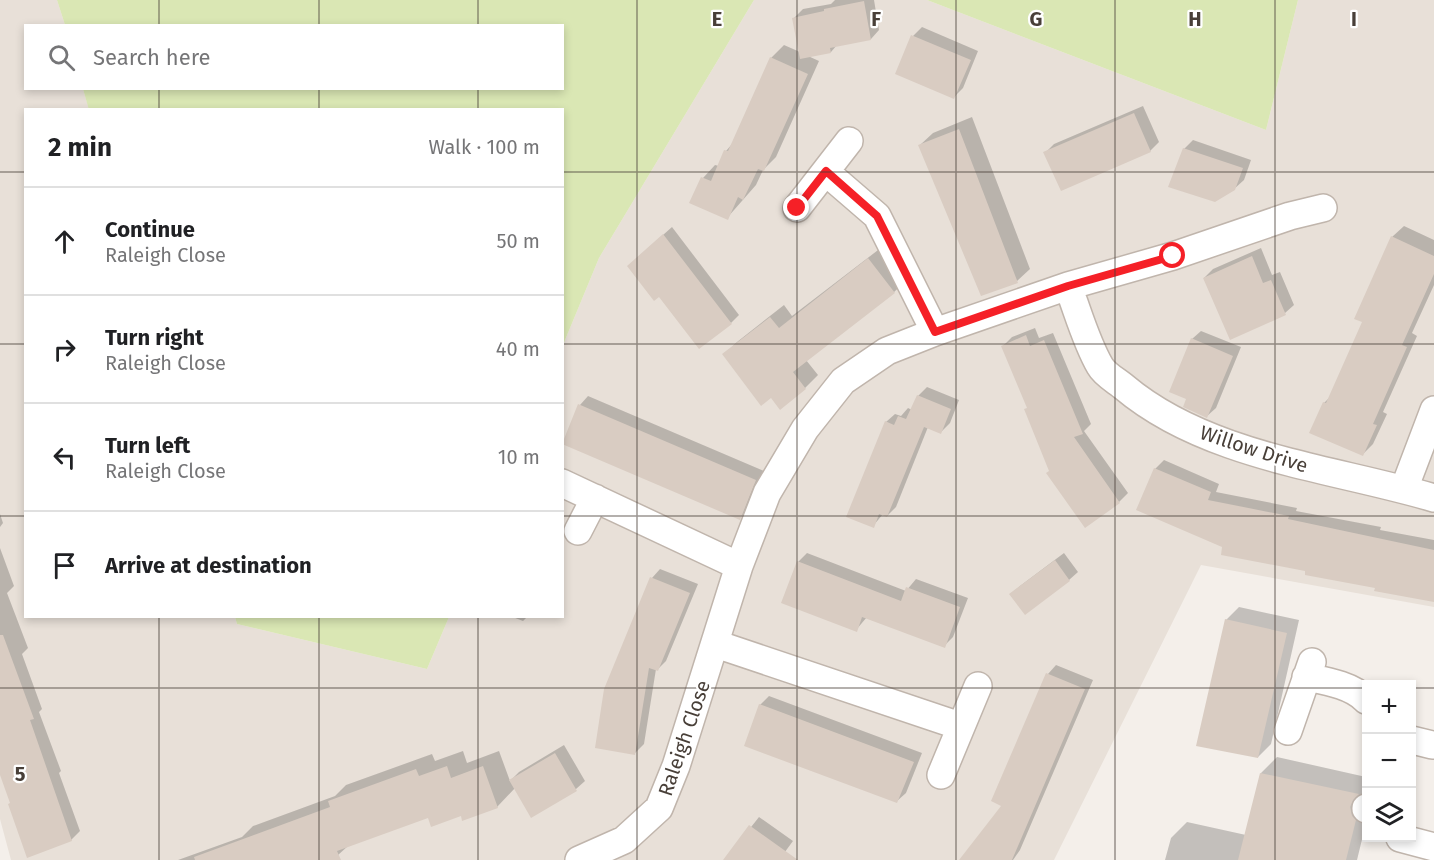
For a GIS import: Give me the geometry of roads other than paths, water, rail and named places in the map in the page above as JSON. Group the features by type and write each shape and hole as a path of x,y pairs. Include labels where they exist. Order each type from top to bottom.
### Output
{"street":[{"path":"797,208 849,141"},
{"path":"826,171 877,216 935,332"},
{"name":"Raleigh Close","path":"579,860 624,840 659,808 676,766 739,566 766,493 805,429 843,381 887,351 935,332 1068,286 1173,256 1290,216 1323,208"},
{"name":"Willow Drive","path":"1068,286 1101,368 1140,401 1205,436 1322,471 1434,498"},
{"path":"1404,489 1434,410"},
{"path":"564,484 739,566"},
{"path":"578,531 595,498"},
{"path":"716,644 960,726"},
{"path":"1288,731 1309,670 1362,694"},
{"path":"941,775 978,686"},
{"path":"1416,842 1434,847"}]}
